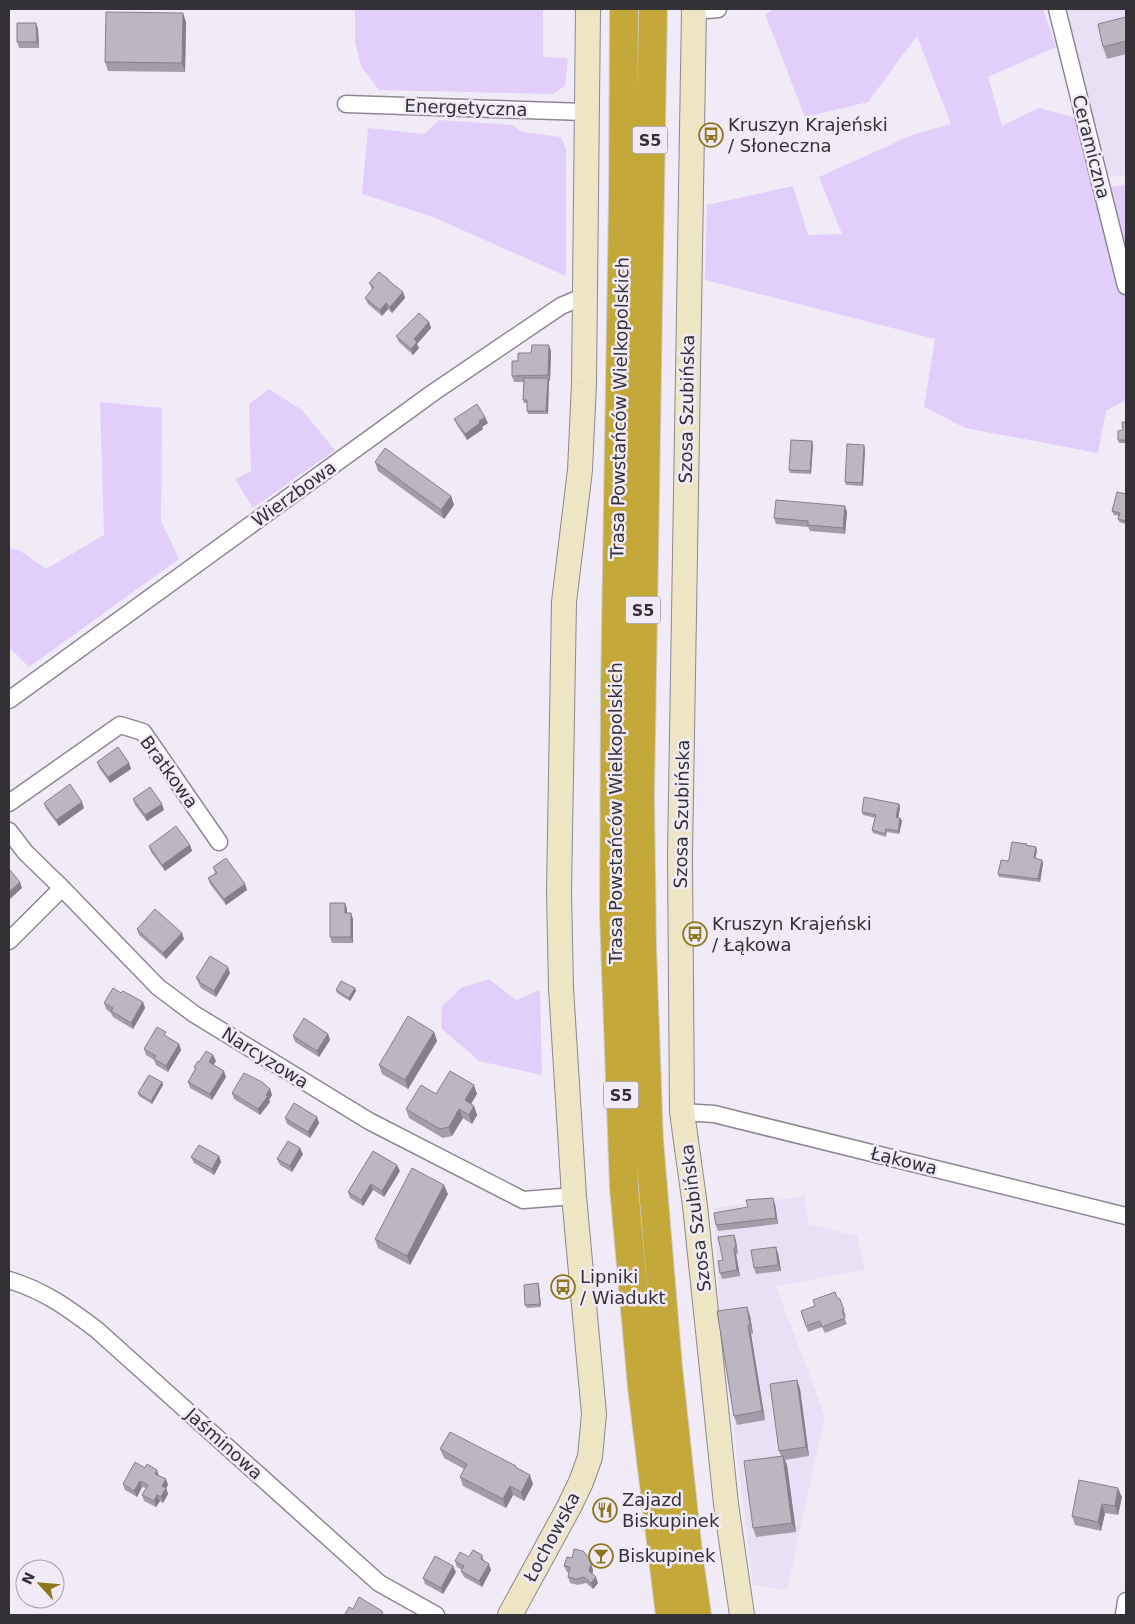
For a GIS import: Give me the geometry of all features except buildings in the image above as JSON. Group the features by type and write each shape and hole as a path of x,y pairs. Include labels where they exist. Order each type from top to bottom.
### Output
{"highway":[{"name":"Trasa Powstańców Wielkopolskich","path":"624,9 623,199 615,688 614,916 624,1188 642,1387 670,1615"},
{"name":"Trasa Powstańców Wielkopolskich","path":"653,9 640,796 642,958 649,1140 668,1367 688,1554 697,1615"}],"street":[{"path":"574,1196 561,988 559,891 564,602 580,470 585,300 588,9"},
{"path":"694,10 718,9"},
{"name":"Ceramiczna","path":"1057,9 1126,286"},
{"name":"Szosa Szubińska","path":"694,10 680,856 682,1112 695,1206 726,1504 742,1615"},
{"name":"Energetyczna","path":"346,104 586,112"},
{"name":"Wierzbowa","path":"9,700 434,392 561,306 576,300 585,300"},
{"name":"Bratkowa","path":"9,803 120,725 143,732 219,842"},
{"name":"Narcyzowa","path":"9,830 25,852 158,987 186,1008 369,1121 523,1200 574,1196"},
{"path":"9,941 62,888"},
{"name":"Łąkowa","path":"682,1112 714,1114 1126,1216"},
{"name":"Łochowska","path":"510,1615 569,1507 590,1457 594,1400 574,1196"},
{"name":"Jaśminowa","path":"9,1280 28,1286 60,1302 97,1330 379,1583 436,1615"},
{"path":"1124,1615 1126,1601"}],"shaded area":[{"path":"355,9 543,9 543,57 568,58 565,86 553,94 379,90 361,66 355,42"},
{"path":"774,9 1043,9 1056,47 988,77 1002,126 1039,108 1077,118 1095,188 1126,185 1126,400 1106,411 1098,453 965,428 924,407 935,339 705,280 707,205 793,186 808,235 842,234 819,177 912,135 951,124 917,36 868,102 805,117 765,14"},
{"path":"1057,9 1126,9 1126,175 1098,179"},
{"path":"439,120 512,125 523,132 561,137 566,149 566,276 433,217 362,194 368,128 424,134"},
{"path":"269,389 302,410 335,450 253,508 235,479 251,471 249,404"},
{"path":"100,402 162,408 161,521 179,559 29,667 9,647 9,549 19,550 46,569 104,535"},
{"path":"489,979 516,1000 540,990 542,1075 479,1061 441,1028 442,1006 461,988"},
{"path":"805,1196 809,1224 857,1236 865,1270 776,1286 825,1416 787,1590 753,1585 720,1321 714,1208"}],"place":[{"name":"Kruszyn Krajeński / Słoneczna","path":"711,135"},
{"name":"Kruszyn Krajeński / Łąkowa","path":"695,934"},
{"name":"Lipniki / Wiadukt","path":"563,1287"},
{"name":"Zajazd Biskupinek","path":"605,1510"},
{"name":"Biskupinek","path":"601,1556"}]}
